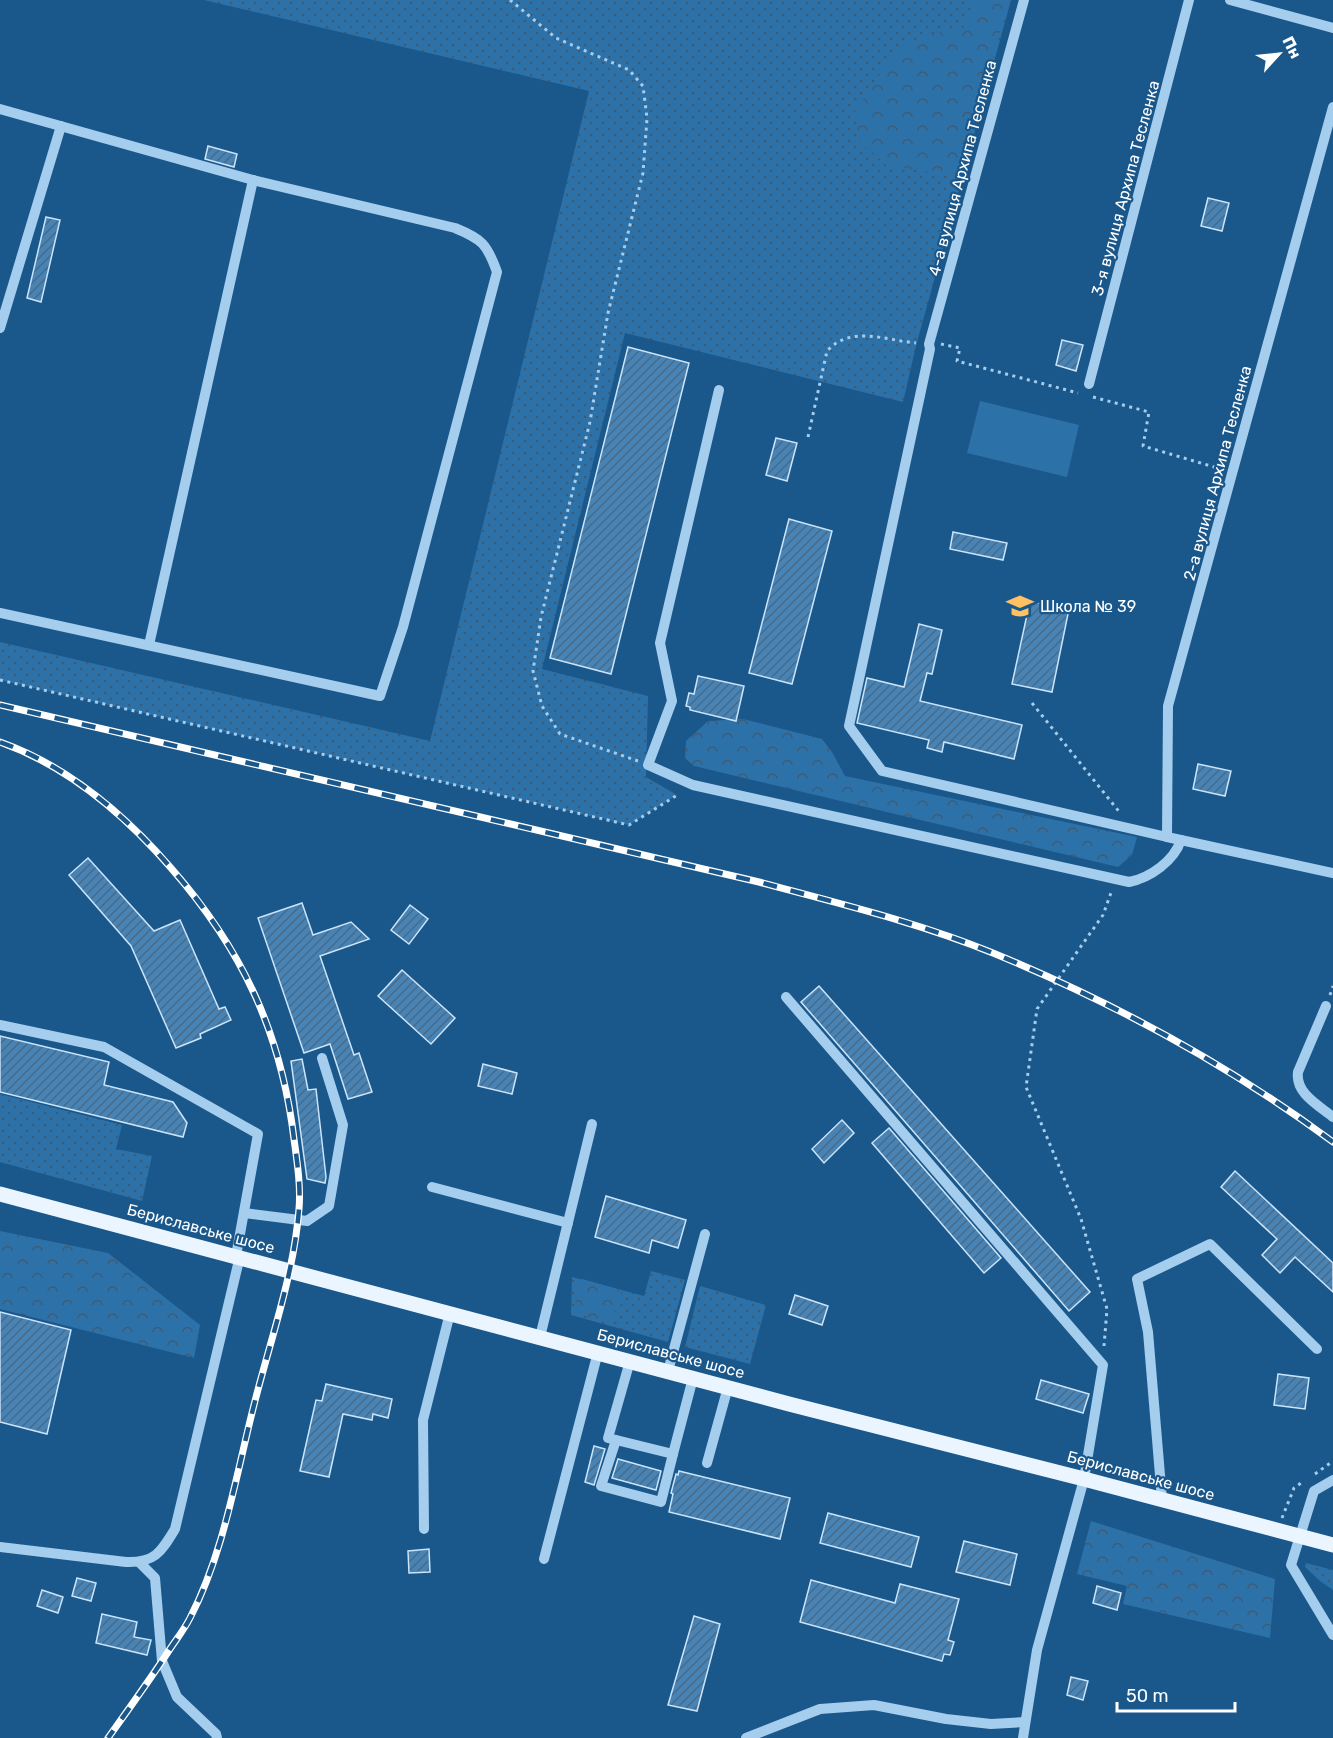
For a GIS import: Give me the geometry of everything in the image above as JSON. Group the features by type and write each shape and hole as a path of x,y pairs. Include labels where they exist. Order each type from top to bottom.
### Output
{"main road":[{"name":"Бериславське шосе","path":"0,1194 1333,1545"}],"street":[{"name":"4-а вулиця Архипа Тесленка","path":"1024,0 930,343 849,726 882,771 1167,837"},
{"name":"3-я вулиця Архипа Тесленка","path":"1089,384 1189,0"},
{"path":"1230,0 1333,28"},
{"name":"2-а вулиця Архипа Тесленка","path":"1167,837 1168,706 1333,107"},
{"path":"0,109 253,180 455,228 484,243 497,272 403,627 380,696 0,613"},
{"path":"0,328 61,126"},
{"path":"149,645 253,180"},
{"path":"719,390 660,644 672,701 648,765 693,784 1129,882 1145,876 1164,864 1176,852 1181,840"},
{"path":"1167,837 1333,871"},
{"path":"786,997 1102,1365 1084,1479 1037,1650 1023,1738"},
{"path":"1326,1006 1297,1078 1298,1084 1306,1095 1333,1117"},
{"path":"0,1025 104,1047 258,1134 238,1256 175,1529 159,1554 139,1562 0,1547"},
{"path":"244,1213 307,1221 329,1206 343,1125 322,1058"},
{"path":"540,1337 592,1124"},
{"path":"432,1188 568,1223"},
{"path":"668,1371 705,1234"},
{"path":"1162,1499 1148,1332 1137,1278 1210,1244 1317,1350"},
{"path":"424,1529 423,1420 450,1313"},
{"path":"544,1559 598,1353"},
{"path":"630,1361 608,1438 673,1454"},
{"path":"616,1440 601,1486 661,1502 693,1378"},
{"path":"707,1463 728,1387"},
{"path":"1333,1480 1314,1491 1291,1565 1333,1635"},
{"path":"139,1562 155,1578 162,1661 177,1697 216,1734 217,1738"},
{"path":"746,1738 820,1708 874,1705 946,1719 991,1724 1025,1722"}],"path":[{"path":"510,0 556,38 628,70 643,86 647,118 643,173 608,313 590,422 541,617 532,671 542,706 560,734 648,765"},
{"path":"808,437 827,351 833,344 855,335 960,348 957,361 1081,394"},
{"path":"1092,397 1149,412 1143,446 1232,473"},
{"path":"0,680 629,825 693,784"},
{"path":"1032,704 1134,829"},
{"path":"1102,1365 1107,1309 1081,1219 1026,1087 1037,1009 1103,915 1116,880"}],"green space":[{"path":"204,0 1011,0 916,346 903,402 625,333 542,669 648,696 646,777 677,795 629,825 0,680 0,642 430,741 589,91"},
{"path":"974,0 1009,0 960,179 933,172 887,166 858,139 855,111 900,45 941,32 962,31 974,5"},
{"path":"980,401 1079,425 1067,477 967,453"},
{"path":"743,719 822,739 845,776 1137,837 1132,855 1118,867 694,766 685,758 686,741 708,721"},
{"path":"0,1094 122,1125 116,1149 152,1156 142,1201 0,1162"},
{"path":"0,1231 108,1253 200,1325 194,1358 0,1309"},
{"path":"651,1271 685,1280 668,1342 571,1315 572,1277 644,1296"},
{"path":"582,1279 621,1290 621,1304 609,1319 596,1322 577,1311 575,1293"},
{"path":"700,1286 766,1305 750,1364 685,1347"},
{"path":"1091,1521 1275,1579 1270,1638 1123,1604 1127,1586 1077,1574"},
{"path":"1306,1563 1333,1570 1333,1590 1305,1567"}],"building":[{"path":"208,146 237,154 234,167 205,159"},
{"path":"1208,198 1229,203 1222,231 1201,226"},
{"path":"46,217 60,220 41,302 27,298"},
{"path":"1062,340 1083,345 1076,371 1056,365"},
{"path":"628,347 689,363 611,674 550,658"},
{"path":"776,438 797,443 787,481 766,475"},
{"path":"789,519 832,531 792,684 749,673"},
{"path":"953,532 1007,543 1003,560 950,549"},
{"path":"1030,601 1069,609 1052,692 1012,684"},
{"path":"919,624 942,630 932,674 927,673 920,701 1022,725 1014,759 944,742 942,752 927,748 929,740 857,723 867,678 904,687"},
{"path":"698,676 744,686 736,721 690,710 690,707 686,706 689,693 694,694"},
{"path":"1198,764 1231,771 1225,796 1193,789"},
{"path":"88,858 154,931 180,920 219,1009 225,1007 231,1020 200,1034 201,1038 176,1048 131,946 69,875"},
{"path":"302,903 313,935 351,922 369,939 320,956 354,1055 359,1053 372,1092 348,1099 330,1044 304,1053 258,918"},
{"path":"410,905 428,919 409,944 391,930"},
{"path":"402,970 455,1018 431,1044 378,996"},
{"path":"819,986 1090,1292 1069,1311 801,1002"},
{"path":"0,1036 109,1062 104,1085 173,1102 187,1123 183,1137 0,1092"},
{"path":"302,1059 308,1090 316,1089 325,1183 307,1179 291,1061"},
{"path":"483,1064 517,1073 512,1094 478,1086"},
{"path":"842,1120 854,1133 824,1163 812,1149"},
{"path":"889,1128 1001,1258 984,1273 872,1143"},
{"path":"1235,1171 1333,1263 1333,1292 1295,1257 1280,1273 1262,1255 1277,1239 1221,1187"},
{"path":"606,1196 686,1220 678,1248 652,1240 649,1253 595,1237"},
{"path":"795,1295 828,1306 822,1325 789,1314"},
{"path":"0,1312 71,1330 47,1434 0,1422"},
{"path":"1278,1374 1309,1378 1305,1409 1274,1405"},
{"path":"1041,1380 1089,1394 1083,1413 1036,1399"},
{"path":"326,1384 392,1399 388,1418 373,1414 372,1420 343,1414 329,1477 300,1471 316,1400 322,1401"},
{"path":"594,1446 605,1449 594,1485 585,1482"},
{"path":"618,1459 661,1471 656,1490 612,1478"},
{"path":"679,1471 790,1498 780,1539 669,1512 673,1494 671,1493"},
{"path":"828,1513 919,1537 911,1567 820,1543"},
{"path":"964,1541 1017,1554 1010,1585 956,1572"},
{"path":"429,1549 430,1572 409,1573 408,1551"},
{"path":"77,1578 96,1583 91,1601 72,1596"},
{"path":"811,1580 895,1603 900,1584 959,1599 948,1640 954,1642 950,1655 944,1654 942,1661 800,1622"},
{"path":"1097,1586 1121,1593 1117,1610 1093,1603"},
{"path":"42,1590 63,1597 58,1613 37,1606"},
{"path":"102,1614 137,1622 134,1637 151,1640 147,1655 96,1643"},
{"path":"694,1616 720,1624 697,1711 668,1705"},
{"path":"1071,1677 1088,1681 1083,1700 1067,1695"}],"railway":[{"path":"0,705 759,882 935,932 1038,972 1169,1037 1253,1087 1333,1142"},
{"path":"0,742 49,764 72,778 115,811 171,868 218,929 238,961 268,1028 288,1100 297,1165 299,1209 292,1258 221,1539 202,1592 185,1627 108,1738"}],"place":[{"name":"Школа № 39","path":"1020,606"}]}
